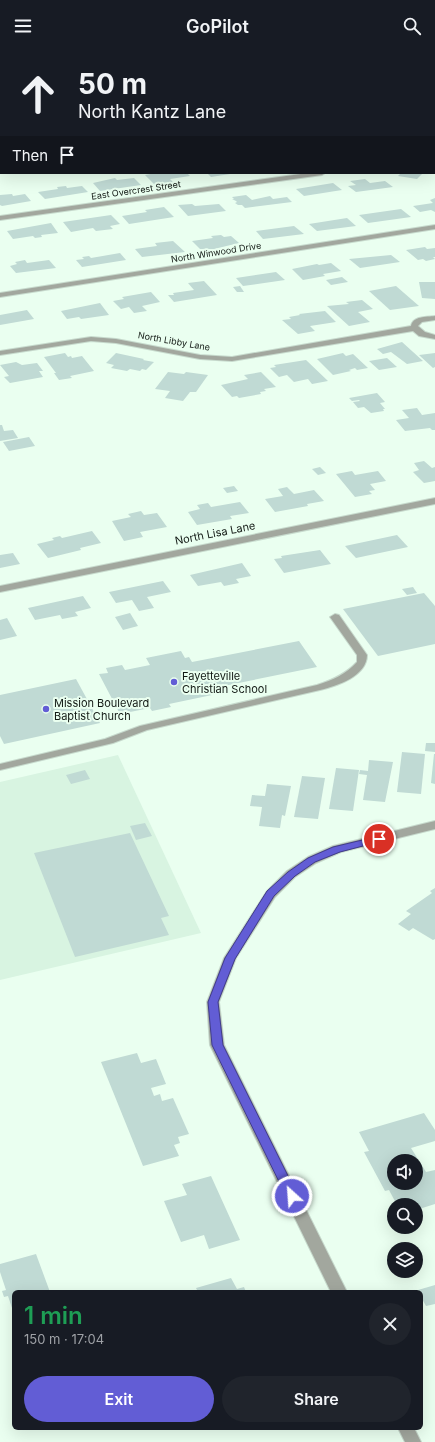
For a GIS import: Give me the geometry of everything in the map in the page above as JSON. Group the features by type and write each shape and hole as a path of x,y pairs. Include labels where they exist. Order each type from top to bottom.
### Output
{"street":[{"name":"East Overcrest Street","path":"0,218 315,174"},
{"name":"North Winwood Drive","path":"0,295 435,227"},
{"name":"North Libby Lane","path":"0,352 97,339 116,341 200,357 232,358 414,328 416,322 420,320 435,318"},
{"path":"414,328 422,334 435,337"},
{"name":"North Lisa Lane","path":"0,589 435,501"},
{"path":"0,767 109,741 144,728 320,688 340,681 357,668 362,662 362,655 335,618"},
{"path":"338,1290 217,1045 213,1002 230,958 271,894 291,874 312,860 337,849 435,825"},
{"path":"407,1430 413,1442"}],"shaded area":[{"path":"118,755 201,933 0,980 0,782"}],"building":[{"path":"188,174 190,176 170,179 173,182 155,185 145,175"},
{"path":"208,174 230,174 211,177"},
{"path":"400,174 422,174 417,179 398,176"},
{"path":"115,178 117,180 134,178 141,185 100,191 93,183"},
{"path":"365,179 370,183 385,181 393,187 356,192 348,186 356,185 350,181"},
{"path":"333,183 342,190 304,196 296,189"},
{"path":"66,186 67,188 82,186 88,192 45,199 38,192 58,189 57,187"},
{"path":"12,194 13,196 25,194 31,201 2,206 0,205 0,195"},
{"path":"246,195 252,200 270,196 273,199 287,197 292,202 245,208 242,205 235,203 237,202 232,199 234,199 232,197"},
{"path":"435,198 435,212 431,210 420,212 413,206 433,203 430,200"},
{"path":"192,204 195,206 219,204 226,211 188,216 178,205"},
{"path":"164,207 174,217 129,224 122,216 147,212 145,210"},
{"path":"401,209 411,217 368,223 359,215"},
{"path":"111,215 120,224 110,226 113,229 96,231 93,228 71,232 63,222"},
{"path":"347,218 356,226 317,231 309,224"},
{"path":"51,223 58,233 41,235 42,237 35,238 33,236 13,239 7,231"},
{"path":"294,226 304,234 263,239 256,231"},
{"path":"221,235 224,237 231,236 239,243 214,249 200,249 192,241 213,238 211,236"},
{"path":"173,241 185,252 142,257 135,249 157,246 155,243"},
{"path":"425,247 427,249 435,248 435,257 433,257 435,259 426,261 423,259 418,260 406,250"},
{"path":"120,253 126,260 82,267 76,260 84,259 82,257 89,256 91,258"},
{"path":"391,255 400,262 360,268 349,259"},
{"path":"25,260 27,263 49,260 56,268 16,273 10,266 17,264 15,262"},
{"path":"331,263 341,271 323,274 325,276 303,280 292,269 317,264"},
{"path":"276,272 285,280 243,286 236,278"},
{"path":"342,277 348,282 331,285 326,280"},
{"path":"204,281 217,295 174,302 168,295 194,290 188,283"},
{"path":"419,282 435,282 435,299 422,298"},
{"path":"240,286 244,292 237,292 233,287"},
{"path":"396,286 419,306 390,310 369,291"},
{"path":"151,292 160,302 142,306 147,311 134,313 129,307 121,309 113,301 124,299 122,297"},
{"path":"362,300 373,309 358,312 370,322 349,326 327,306 349,304 346,302"},
{"path":"100,303 109,315 81,319 79,317 67,319 61,311"},
{"path":"27,310 34,319 0,325 0,315"},
{"path":"325,311 336,322 310,326 315,331 298,334 282,320 291,319 289,317 300,315 299,314"},
{"path":"402,342 423,361 407,364 391,352 383,354 377,349"},
{"path":"65,353 68,357 71,356 72,358 82,356 94,371 70,376 72,378 59,380 54,373 56,373 44,357"},
{"path":"116,353 154,362 146,370 142,369 140,371 130,369 127,371 111,368 114,365 106,363"},
{"path":"343,353 346,356 353,354 368,368 357,370 355,368 349,370 351,371 333,375 317,359"},
{"path":"435,353 435,367 433,368 419,355"},
{"path":"387,358 397,367 379,370 369,361"},
{"path":"306,360 328,381 312,384 308,379 294,382 287,375 279,377 270,368 276,367 274,365"},
{"path":"16,362 22,365 37,363 43,371 39,371 43,377 10,383 4,377 9,376 0,365"},
{"path":"168,372 184,374 186,372 208,375 196,392 190,392 183,401 165,398 170,391 155,389"},
{"path":"261,372 276,387 264,389 266,391 260,392 261,394 239,398 237,396 232,397 221,385 248,379 244,375"},
{"path":"377,393 385,402 380,403 385,409 383,409 384,411 371,413 364,407 358,408 353,402 360,401 359,400 352,401 349,398"},
{"path":"417,408 422,415 435,413 435,430 430,428 405,431 396,420 409,418 402,410"},
{"path":"0,425 2,425 4,431 13,430 18,438 0,441"},
{"path":"29,437 35,446 9,451 3,442"},
{"path":"424,461 432,468 435,467 435,481 424,483 413,472 419,470 414,463"},
{"path":"320,467 326,473 318,475 312,469"},
{"path":"352,471 355,475 378,471 386,481 370,484 375,490 369,491 372,494 355,497 336,474"},
{"path":"234,486 238,491 227,493 223,488"},
{"path":"287,487 294,494 314,490 324,501 307,504 308,506 275,512 265,499 283,496 278,489"},
{"path":"240,502 249,513 230,516 232,519 197,525 188,512 200,509 197,505 208,503 211,507"},
{"path":"141,511 144,515 157,513 167,527 140,532 143,537 124,541 112,521 131,517 128,514"},
{"path":"92,531 101,543 80,548 81,550 48,558 37,544 54,540 52,538 60,536 62,538"},
{"path":"397,535 408,547 356,558 345,546"},
{"path":"320,550 331,564 284,573 274,559 282,558 281,556"},
{"path":"13,553 20,564 0,568 0,555"},
{"path":"242,563 251,576 236,579 239,583 224,586 221,582 198,586 190,575"},
{"path":"163,581 171,592 147,597 154,608 139,611 132,600 116,603 109,592"},
{"path":"413,587 417,593 407,595 402,589"},
{"path":"424,593 435,606 435,644 378,656 343,609"},
{"path":"83,596 91,608 75,612 78,616 62,619 60,615 35,620 28,608"},
{"path":"130,613 138,626 123,630 115,617"},
{"path":"7,618 17,636 0,640 0,620"},
{"name":"Fayetteville Christian School","path":"299,641 317,667 209,689 212,695 169,704 171,707 152,711 150,708 120,714 99,674 108,673 106,668 122,665 125,670 150,665 146,658 181,651 185,658 189,657 192,662"},
{"name":"Mission Boulevard Baptist Church","path":"76,679 100,723 4,744 0,736 0,695"},
{"path":"426,743 435,743 435,752 425,751"},
{"path":"402,752 425,754 421,794 397,792"},
{"path":"435,754 435,784 431,783"},
{"path":"369,760 393,762 385,802 363,800 367,775 359,774 360,770 368,771"},
{"path":"336,768 359,770 353,811 329,809"},
{"path":"85,770 90,779 71,784 66,775"},
{"path":"302,776 325,778 318,819 294,817"},
{"path":"267,784 291,786 285,816 282,815 280,828 259,826 262,807 250,806 252,795 265,796"},
{"path":"145,823 152,836 136,840 130,826"},
{"path":"130,833 169,916 161,918 169,935 75,957 34,853"},
{"path":"435,888 435,939 433,940 413,928 409,931 398,924 411,914 406,911 432,893 430,891"},
{"path":"137,1053 141,1063 156,1059 166,1084 151,1088 154,1096 160,1094 162,1101 173,1098 189,1134 178,1137 180,1143 174,1145 179,1156 143,1166 101,1062"},
{"path":"424,1113 435,1130 435,1141 411,1148 415,1154 387,1154 387,1190 389,1190 385,1191 364,1152 369,1151 359,1132"},
{"path":"423,1167 426,1172 435,1170 435,1204 423,1208 423,1198 393,1198 389,1190 423,1190"},
{"path":"211,1176 240,1240 209,1249 204,1235 181,1242 164,1201 187,1195 182,1184"},
{"path":"36,1254 49,1290 12,1290 12,1308 8,1296 4,1297 2,1291 6,1290 0,1272 0,1264"},
{"path":"231,1278 237,1289 244,1287 245,1290 197,1290 196,1288"},
{"path":"435,1285 435,1304 426,1306 423,1301 423,1290 418,1290"}],"place":[{"name":"Fayetteville Christian School","path":"174,682"},
{"name":"Mission Boulevard Baptist Church","path":"46,709"}],"route":[{"path":"292,1196 217,1045 213,1002 230,958 271,894 291,874 312,860 337,849 379,839"}]}
